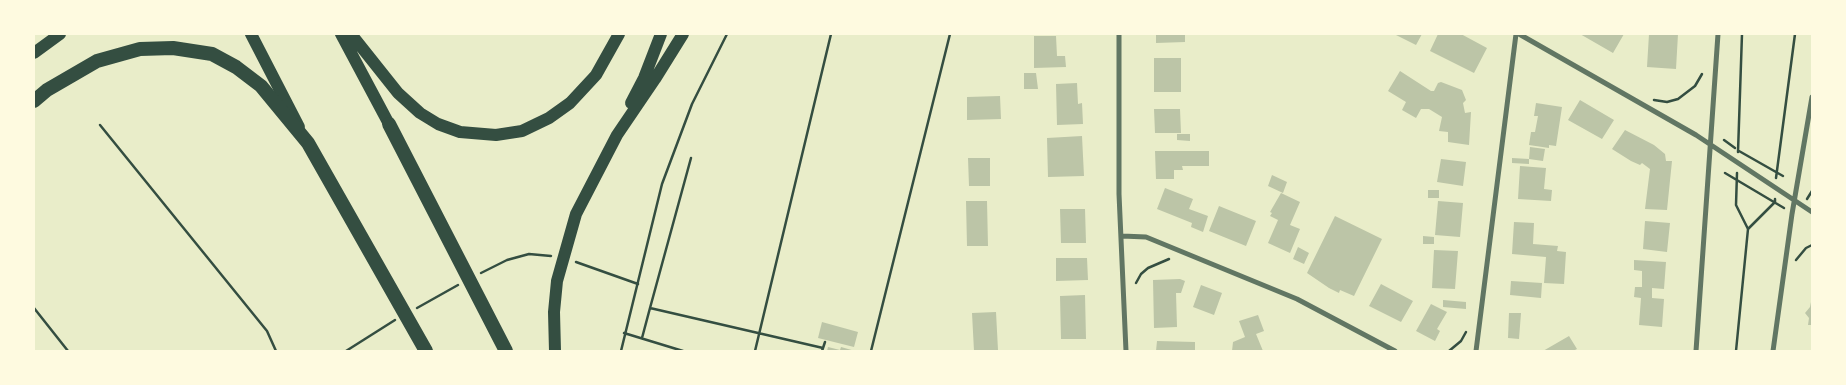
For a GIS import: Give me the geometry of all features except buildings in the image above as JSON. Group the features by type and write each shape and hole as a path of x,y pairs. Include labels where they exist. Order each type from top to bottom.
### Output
{"highway":[{"path":"34,53 60,34"},
{"path":"251,34 308,143 426,351"},
{"path":"341,34 506,351"},
{"path":"351,34 398,93 420,113 438,124 460,132 496,135 522,131 549,118 570,103 596,76 619,34"},
{"path":"555,351 554,312 557,281 568,239 586,191 617,135 644,78 661,34"},
{"path":"617,135 683,34"},
{"path":"34,101 46,90 97,61 140,49 173,48 212,54 236,67 261,86 308,143"}],"street":[{"path":"1119,34 1119,194 1126,351"},
{"path":"1476,351 1518,34 1711,146 1812,212"},
{"path":"1696,351 1718,34"},
{"path":"1773,351 1794,199 1812,96"},
{"path":"1122,236 1146,237 1297,298 1395,351"}],"path":[{"path":"621,351 662,184 692,104 727,34"},
{"path":"755,351 831,34"},
{"path":"871,351 950,34"},
{"path":"1738,152 1742,34"},
{"path":"1776,178 1795,34"},
{"path":"1653,100 1667,102 1678,99 1695,86 1702,74"},
{"path":"100,125 267,331 276,351"},
{"path":"1724,140 1738,152 1783,176"},
{"path":"642,338 691,158"},
{"path":"1725,173 1785,208"},
{"path":"1736,351 1748,229 1736,205 1737,173"},
{"path":"1748,229 1775,202 1775,195"},
{"path":"1795,261 1806,248 1812,246"},
{"path":"1136,284 1141,274 1148,268 1169,259"},
{"path":"34,308 68,351"},
{"path":"650,308 822,350 825,342"},
{"path":"1449,351 1462,341 1466,332"},
{"path":"624,333 683,351"}]}
